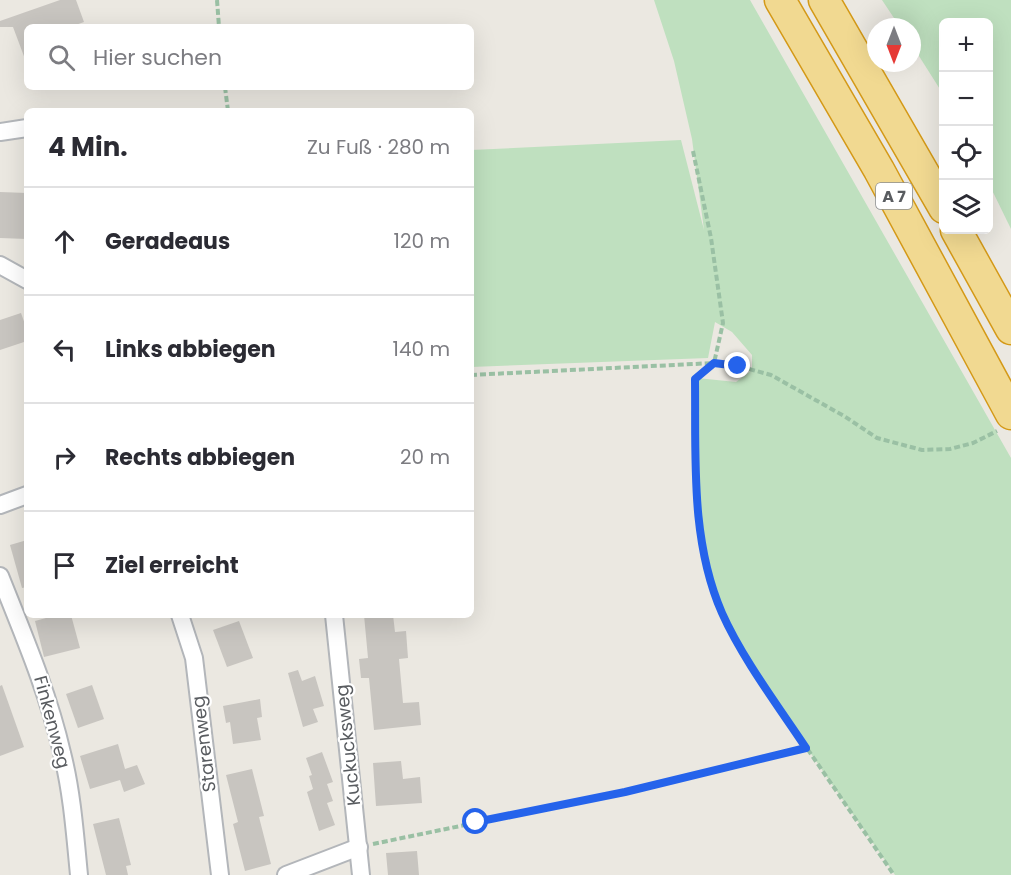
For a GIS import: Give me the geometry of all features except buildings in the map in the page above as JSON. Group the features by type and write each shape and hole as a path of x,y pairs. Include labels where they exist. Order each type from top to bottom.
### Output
{"highway":[{"name":"A 7","path":"780,0 879,170 1005,413"},
{"name":"A 7","path":"824,0 939,199"},
{"path":"958,234 1011,329"}],"street":[{"path":"0,132 24,128"},
{"path":"0,265 24,278"},
{"path":"0,505 24,496"},
{"name":"Finkenweg","path":"0,576 38,671 63,753 75,830 79,875"},
{"name":"Starenweg","path":"181,618 194,658 220,875"},
{"name":"Kuckucksweg","path":"334,618 361,875"},
{"path":"286,875 358,847"}],"path":[{"path":"217,0 219,24"},
{"path":"225,90 228,108"},
{"path":"693,151 711,238 723,323 714,363 695,379 696,468 700,537 712,588 722,614 756,674 894,875"},
{"path":"474,375 714,363 738,366 771,375 844,416 877,438 922,450 950,449 972,443 1005,413"},
{"path":"358,847 625,792 806,748"}],"green space":[{"path":"654,0 750,0 1011,458 1011,875 895,875 763,681 724,613 706,564 701,538 697,499 697,378 736,382 752,370 752,355 732,332 715,322 708,358 474,367 474,150 681,140 704,230 692,139 674,61"},
{"path":"882,0 1011,0 1011,229 993,192 993,18 939,18 939,88 921,59 921,18 894,18"}],"route":[{"path":"476,822 625,792 806,748 756,674 722,614 712,588 700,537 696,468 695,379 714,363 738,366"}]}
